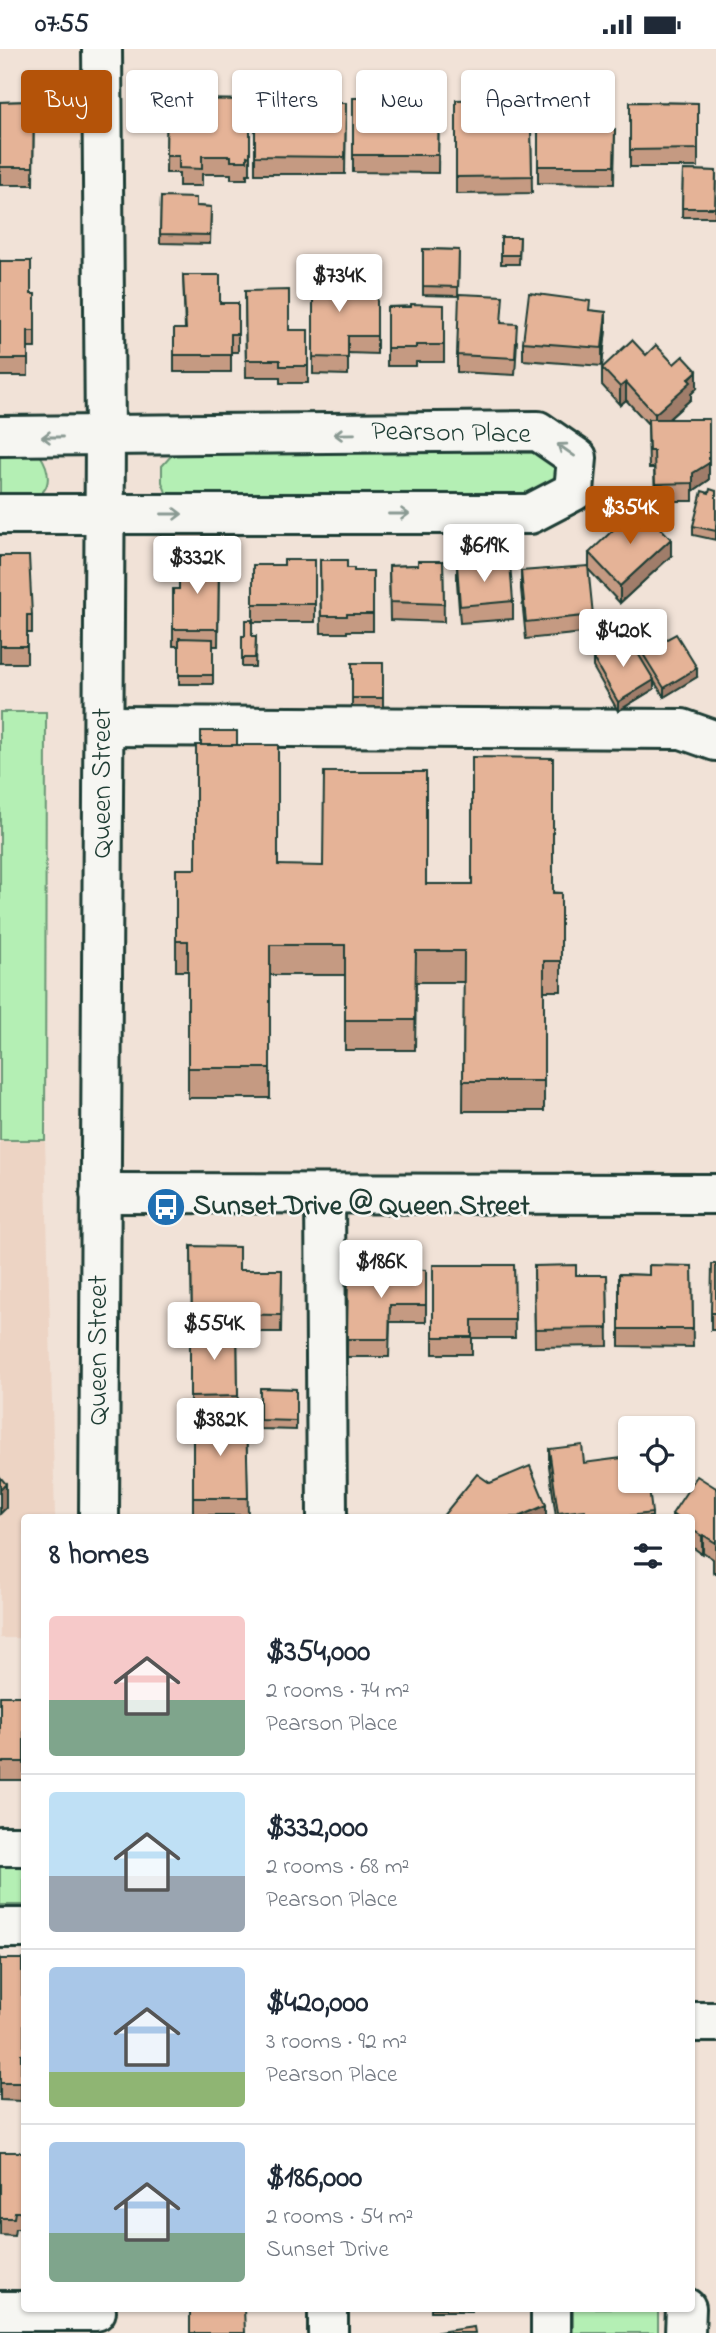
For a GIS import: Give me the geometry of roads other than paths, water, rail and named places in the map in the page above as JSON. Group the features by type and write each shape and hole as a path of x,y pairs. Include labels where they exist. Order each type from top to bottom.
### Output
{"street":[{"name":"Queen Street","path":"99,1514 105,437 102,49"},
{"name":"Pearson Place","path":"0,436 538,431 577,458 574,491 530,514 0,514"},
{"path":"104,726 682,729 716,741"},
{"path":"100,1193 716,1194"},
{"path":"325,1194 327,1514"},
{"path":"0,1846 21,1846"},
{"path":"0,1928 21,1929"},
{"path":"695,2022 716,2022"},
{"path":"0,2311 96,2317"},
{"path":"328,2312 328,2333"},
{"path":"551,2312 551,2333"},
{"path":"685,2312 685,2333"}],"place":[{"name":"Sunset Drive @ Queen Street","path":"166,1207"}]}
